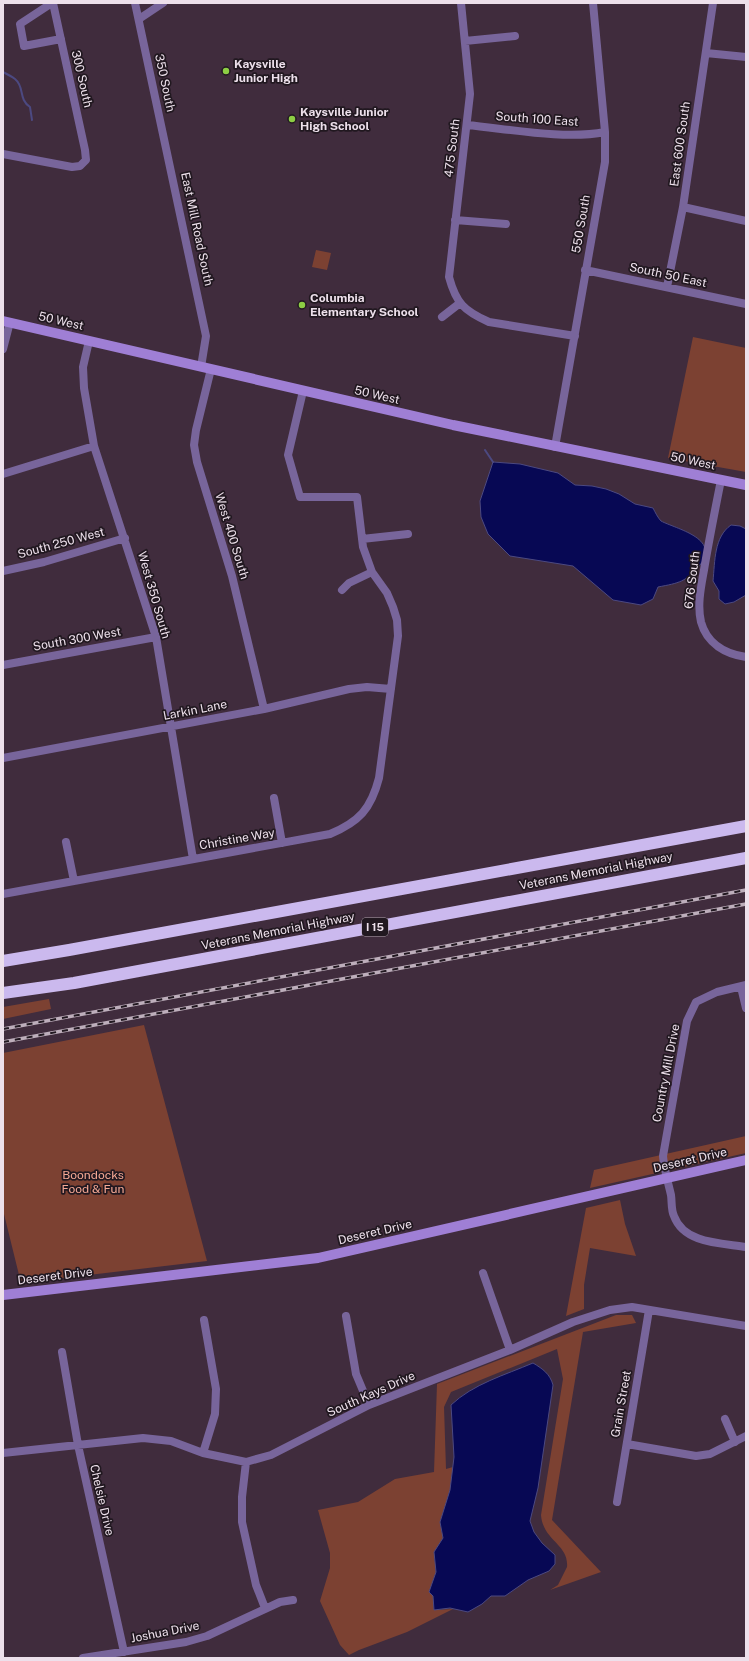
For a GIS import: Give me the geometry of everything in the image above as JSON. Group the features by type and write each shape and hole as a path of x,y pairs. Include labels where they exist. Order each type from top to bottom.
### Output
{"highway":[{"name":"Veterans Memorial Highway","path":"3,961 746,826"},
{"name":"Veterans Memorial Highway","path":"3,993 74,984 746,858"}],"street":[{"path":"52,3 20,24 24,46 61,39"},
{"name":"300 South","path":"3,154 72,167 80,166 86,160 52,3"},
{"name":"350 South","path":"135,3 171,167"},
{"path":"139,19 163,3"},
{"name":"475 South","path":"460,303 454,295 449,277 470,94 461,3"},
{"name":"550 South","path":"555,447 605,162 605,132 593,3"},
{"name":"East 600 South","path":"667,287 683,207 713,3"},
{"path":"465,41 515,36"},
{"path":"706,53 746,58"},
{"name":"South 100 East","path":"467,125 561,134 595,134 605,132"},
{"name":"East Mill Road South","path":"171,167 199,296 206,336 206,368"},
{"path":"683,207 746,221"},
{"path":"455,220 506,224"},
{"name":"South 50 East","path":"585,270 746,304"},
{"path":"442,317 460,303 476,316 489,322 575,336"},
{"path":"3,349 6,322"},
{"name":"50 West","path":"6,322 386,410 555,447 746,485"},
{"name":"West 350 South","path":"89,341 84,367 84,388 94,446 156,637 193,859"},
{"name":"West 400 South","path":"206,368 194,445 197,462 232,576 264,709"},
{"name":"Christine Way","path":"3,894 330,834 344,828 356,820 366,810 375,795 379,778 398,636 397,620 387,593 372,572 363,547 357,497 300,497 288,455 303,390"},
{"path":"3,474 94,446"},
{"name":"676 South","path":"721,480 707,554 699,611 704,629 711,641 722,650 730,654 746,657"},
{"path":"362,539 408,534"},
{"name":"South 250 West","path":"3,571 44,562 125,538"},
{"path":"342,590 349,583 372,572"},
{"name":"South 300 West","path":"3,665 156,637"},
{"name":"Larkin Lane","path":"3,758 264,709 349,689 367,687 391,689"},
{"path":"274,798 282,843"},
{"path":"66,842 74,881"},
{"path":"744,986 746,1008"},
{"name":"Country Mill Drive","path":"744,986 717,992 696,1002 687,1021 663,1156 674,1216 684,1232 701,1240 746,1247"},
{"name":"Deseret Drive","path":"3,1295 318,1258 746,1160"},
{"path":"483,1273 510,1350"},
{"name":"South Kays Drive","path":"3,1453 144,1438 171,1440 203,1453 246,1462 271,1455 369,1405 510,1350 573,1322 610,1310 632,1307 746,1326"},
{"name":"Grain Street","path":"617,1502 649,1310"},
{"path":"346,1316 356,1374 369,1405"},
{"path":"203,1453 215,1414 216,1389 204,1320"},
{"name":"Chelsie Drive","path":"62,1352 78,1445 124,1652"},
{"path":"725,1419 736,1442"},
{"path":"627,1444 696,1456 710,1454 746,1436"},
{"path":"246,1462 242,1497 242,1522 256,1585 265,1608"},
{"name":"Joshua Drive","path":"83,1658 186,1642 207,1636 280,1602 293,1600"}],"green space":[{"path":"316,250 331,253 327,270 312,267"},
{"path":"693,337 746,348 746,472 668,458"},
{"path":"49,999 51,1009 3,1019 3,1007"},
{"name":"Boondocks Food & Fun","path":"144,1025 207,1261 21,1283 3,1210 3,1053"},
{"path":"746,1136 746,1153 590,1188 594,1170"},
{"path":"620,1200 625,1224 636,1256 590,1248 584,1285 584,1309 566,1316 586,1208"},
{"path":"616,1315 632,1315 636,1323 583,1332 552,1520 601,1572 550,1590 558,1585 567,1567 567,1559 564,1553 546,1531 541,1515 563,1379 557,1349 451,1392 444,1407 446,1469 453,1467 450,1490 440,1522 443,1538 434,1552 436,1572 429,1592 433,1596 434,1610 453,1609 407,1632 349,1655 340,1645 320,1601 330,1568 330,1553 318,1510 358,1502 395,1479 434,1472 437,1384"}],"shaded area":[{"path":"493,462 520,464 558,473 575,485 606,489 619,494 635,504 653,508 661,521 685,531 701,541 705,548 705,556 700,565 690,575 677,583 658,587 653,599 641,605 613,600 573,566 510,556 488,534 481,517 480,501"},
{"path":"731,525 740,526 746,529 746,595 734,602 725,604 719,599 719,591 713,581 718,543 725,530"},
{"path":"533,1363 546,1372 553,1385 538,1488 530,1521 534,1532 542,1543 555,1555 555,1564 549,1571 528,1580 505,1596 491,1596 482,1604 468,1612 450,1608 434,1610 433,1596 429,1592 436,1572 434,1552 443,1538 440,1522 450,1490 454,1457 451,1405 469,1391"}],"waterway":[{"path":"3,72 18,82 24,100 30,107 32,120"},
{"path":"485,450 493,462"}],"railway":[{"path":"3,1029 746,890"},
{"path":"3,1042 746,904"}],"place":[{"name":"Kaysville Junior High","path":"226,71"},
{"name":"Kaysville Junior High School","path":"292,119"},
{"name":"Columbia Elementary School","path":"302,305"}]}
